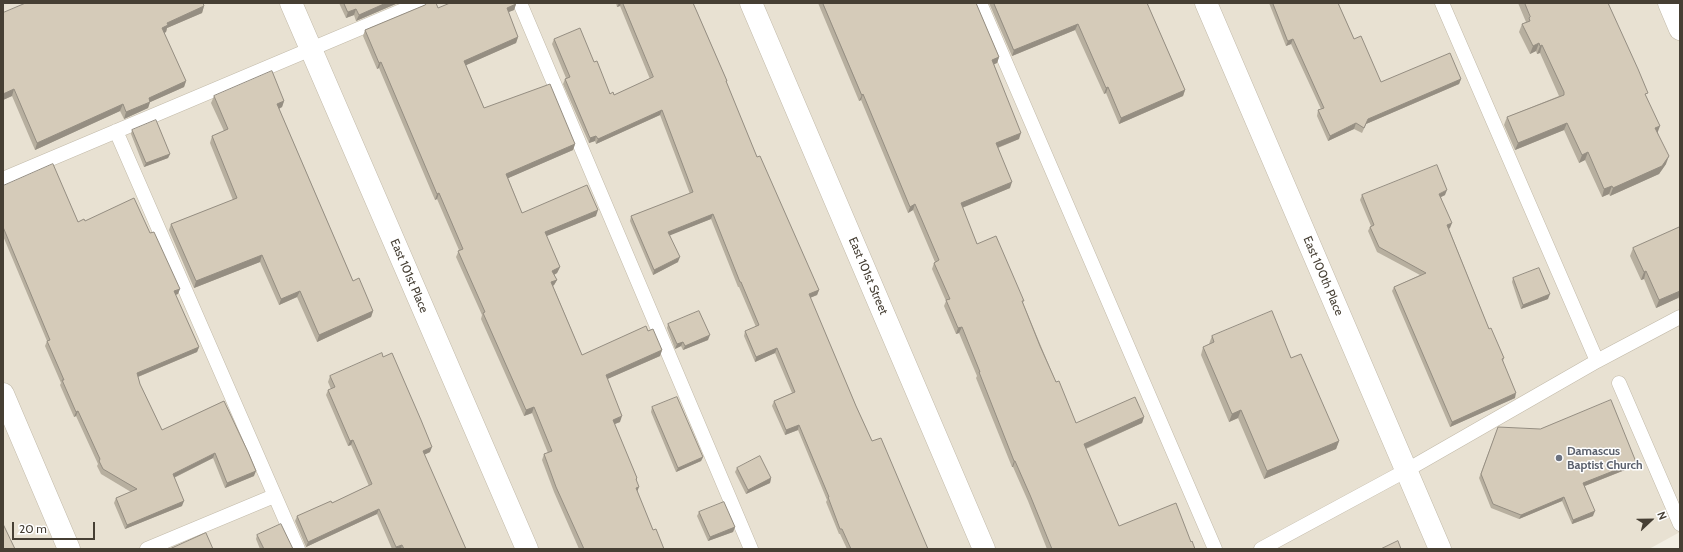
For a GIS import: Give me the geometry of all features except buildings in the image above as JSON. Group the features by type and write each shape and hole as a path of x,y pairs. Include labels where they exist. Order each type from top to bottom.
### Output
{"street":[{"name":"East 101st Place","path":"291,3 527,549"},
{"name":"East 101st Street","path":"751,3 984,549"},
{"name":"East 100th Place","path":"1206,3 1440,549"},
{"path":"1669,3 1680,29"},
{"path":"3,394 70,549"}],"lane":[{"path":"3,179 420,3"},
{"path":"520,3 751,549"},
{"path":"980,3 1215,549"},
{"path":"1442,3 1597,362"},
{"path":"116,132 298,549"},
{"path":"1261,549 1407,470 1597,362 1680,317"},
{"path":"1619,383 1680,524"},
{"path":"148,549 274,496"}],"shaded area":[{"path":"3,3 1680,3 1680,532 1649,549 3,549"}],"place":[{"name":"Damascus Baptist Church","path":"1559,458"}]}
